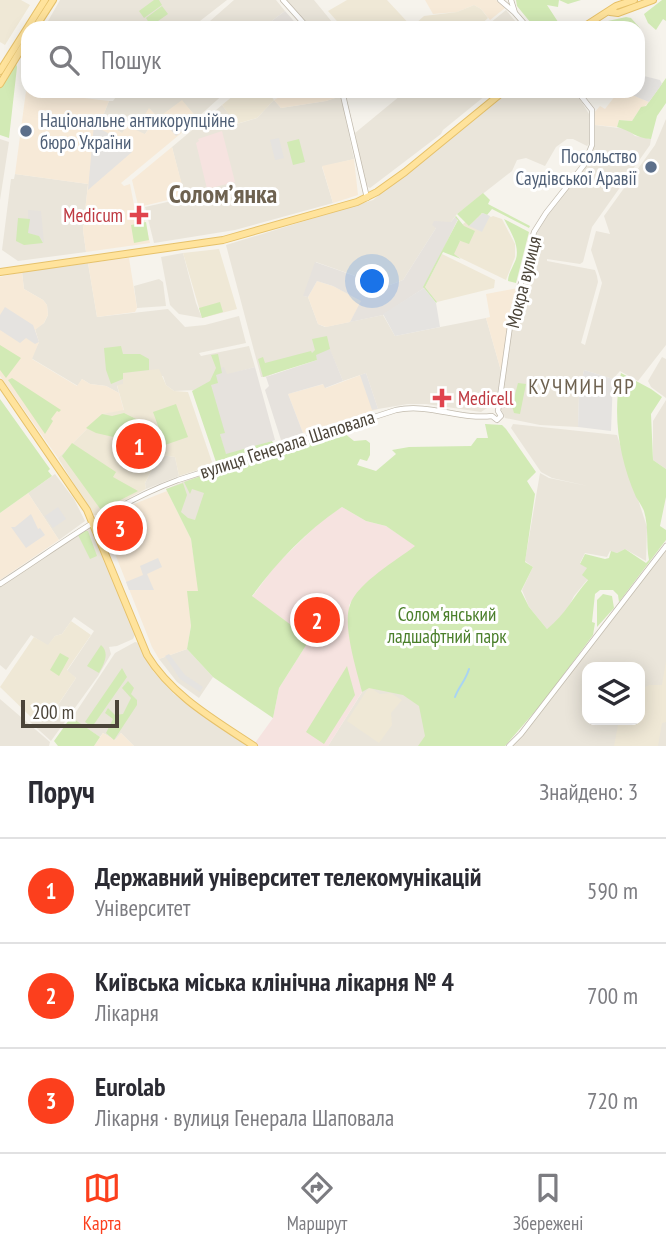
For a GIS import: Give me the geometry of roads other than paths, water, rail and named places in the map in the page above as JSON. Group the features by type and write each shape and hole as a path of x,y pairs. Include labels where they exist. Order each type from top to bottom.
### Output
{"main road":[{"path":"32,21 45,0"},
{"path":"40,21 53,0"},
{"path":"594,21 615,6 634,0"},
{"path":"610,12 619,12 653,0"},
{"path":"0,71 21,38"},
{"path":"0,84 21,50"},
{"path":"0,272 228,239 367,198 405,172 495,98"},
{"path":"0,383 74,487 93,521 154,667 174,690 254,746"}],"street":[{"path":"283,0 302,21"},
{"path":"500,0 522,21"},
{"path":"510,0 515,13"},
{"path":"344,98 367,198"},
{"name":"Мокра вулиця","path":"492,416 499,419 501,415 498,411 510,326 534,232 584,165 592,145 592,110 583,98"},
{"name":"вулиця Генерала Шаповала","path":"0,584 93,521 155,488 378,414 408,407 492,416"},
{"path":"509,746 580,659 666,546"}],"waterway":[{"path":"455,697 469,669"}],"place":[{"name":"Національне антикорупційне бюро України","path":"26,131"},
{"name":"Посольство Саудівської Аравії","path":"651,167"},
{"name":"Medicum","path":"139,215"},
{"name":"Medicell","path":"442,398"},
{"name":"Державний університет телекомунікацій","path":"139,446"},
{"name":"Eurolab","path":"120,528"},
{"name":"Київська міська клінічна лікарня № 4","path":"317,620"}],"district":[{"name":"Соломʼянка","path":"223,193"},
{"name":"КУЧМИН ЯР","path":"582,386"}],"park label":[{"name":"Солом'янський ладшафтний парк","path":"447,625"}]}
